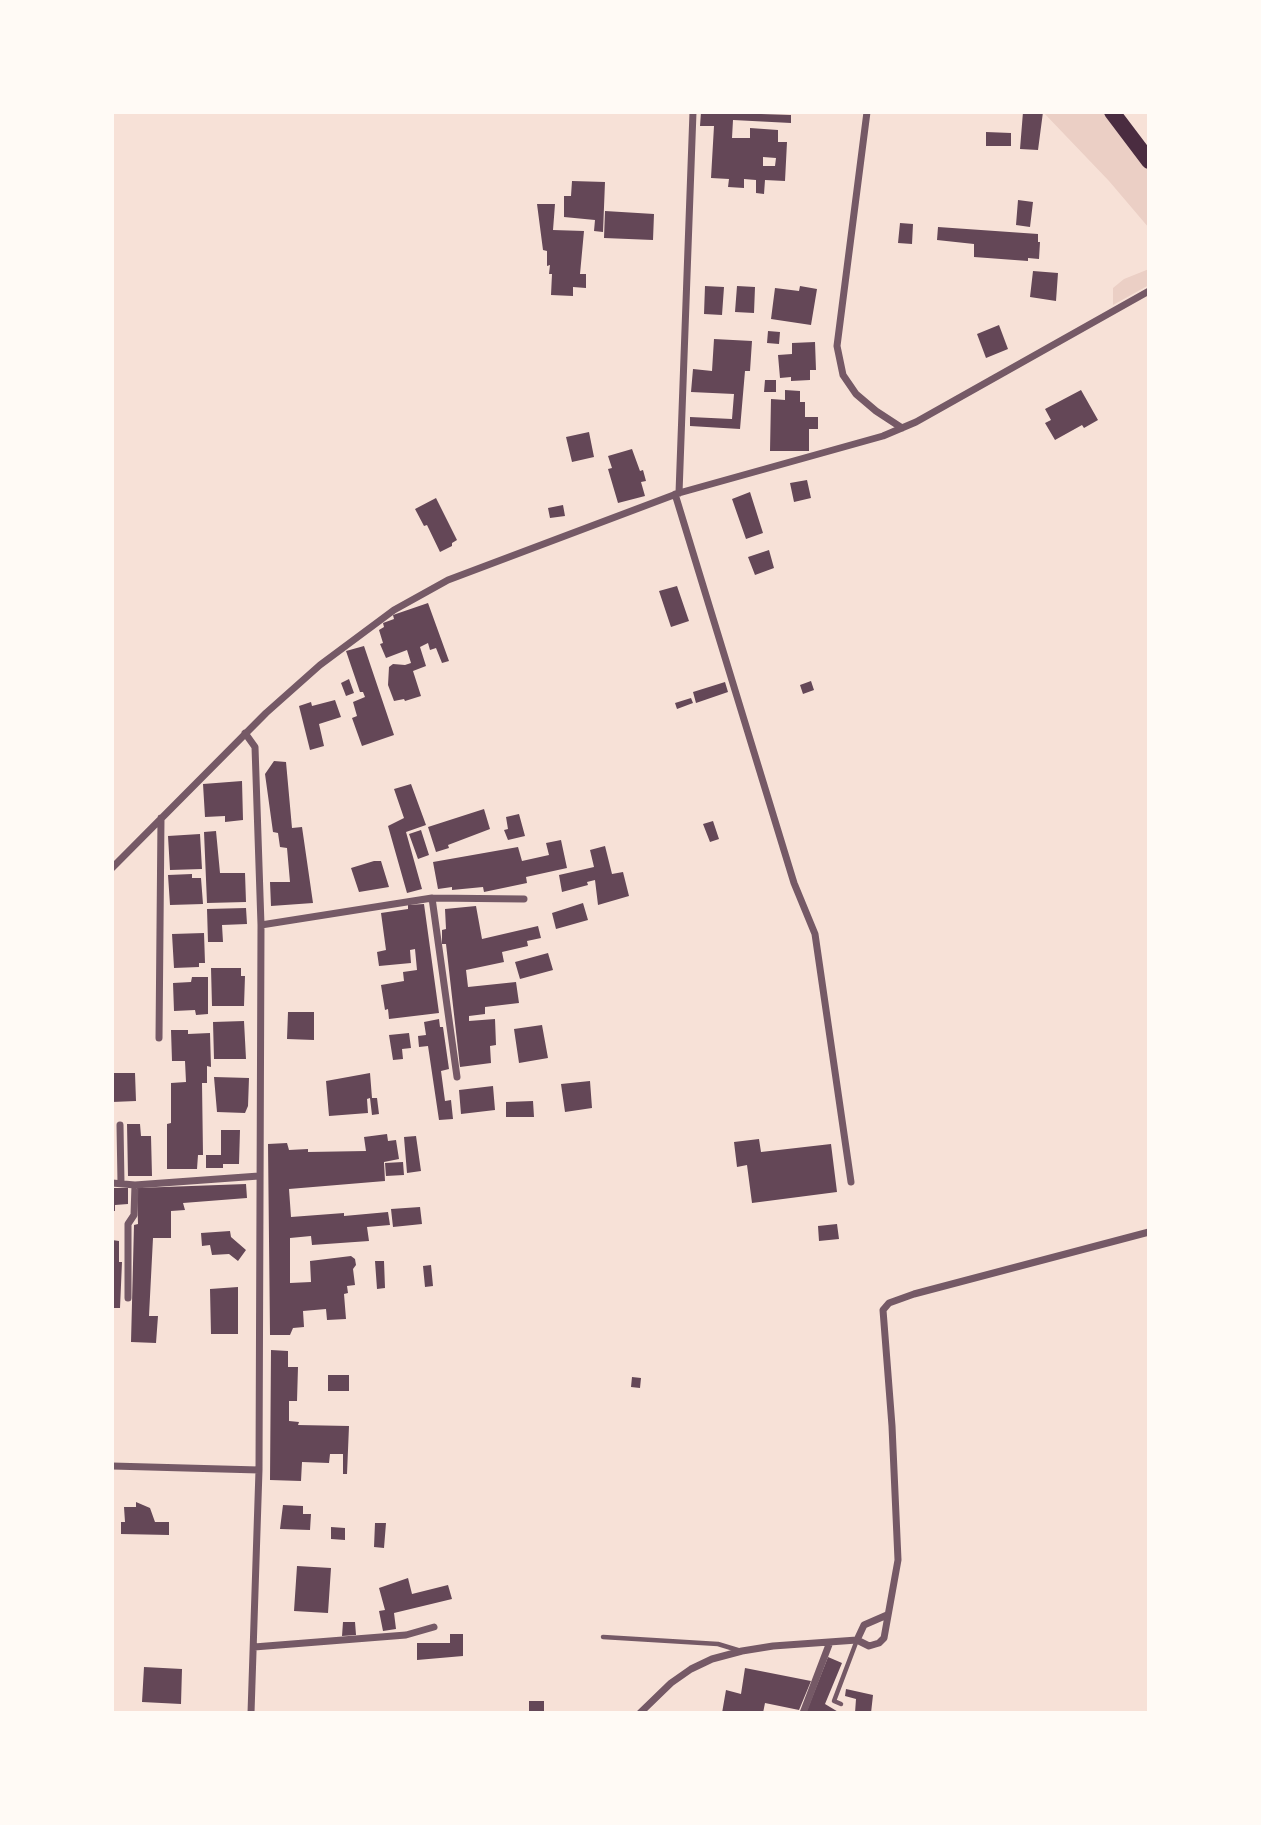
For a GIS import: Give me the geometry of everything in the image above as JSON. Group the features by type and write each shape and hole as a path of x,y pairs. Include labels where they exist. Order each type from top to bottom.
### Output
{"highway":[{"path":"1112,112 1149,160"},
{"path":"1118,112 1149,141"}],"street":[{"path":"693,112 677,494 794,883 815,934 851,1182"},
{"path":"867,112 837,346 843,375 856,394 902,428"},
{"path":"112,868 245,733 320,665 394,610 448,579 677,494 883,436 1149,291"},
{"path":"245,733 255,747 261,925 259,1470 251,1713"},
{"path":"159,1038 161,817"},
{"path":"261,925 432,898 524,900"},
{"path":"432,898 457,1077"},
{"path":"120,1125 116,1183 135,1185 260,1176"},
{"path":"128,1298 128,1224 134,1215 135,1185"},
{"path":"640,1713 671,1683 712,1659 742,1651 830,1642 857,1640 869,1646 884,1638 898,1560 883,1310 889,1303 1149,1232"},
{"path":"112,1466 259,1470"},
{"path":"857,1640 864,1625 887,1615"},
{"path":"254,1647 406,1635 434,1627"},
{"path":"803,1713 830,1642"}],"lane":[{"path":"603,1637 718,1644 742,1651"},
{"path":"841,1704 834,1701 857,1640"}],"shaded area":[{"path":"1043,112 1102,112 1149,163 1149,228 1109,181"},
{"path":"1149,269 1149,285 1113,305 1113,288 1124,279"}],"building":[{"path":"701,112 791,115 791,123 733,120 732,138 750,138 750,128 778,130 778,142 787,142 785,181 765,180 764,194 756,193 756,180 744,179 744,188 728,187 729,179 711,178 714,126 700,126","holes":["763,157 776,158 775,166 763,166"]},
{"path":"1023,112 1043,112 1038,150 1020,149"},
{"path":"986,132 1011,133 1011,146 986,146"},
{"path":"572,181 605,182 603,232 594,231 595,220 564,217 564,196 571,196"},
{"path":"1018,200 1033,202 1030,227 1016,225"},
{"path":"537,204 555,204 553,230 584,231 580,274 586,274 586,288 573,287 573,296 551,295 552,274 549,274 550,265 547,266 547,251 543,250"},
{"path":"605,211 654,214 653,240 604,238"},
{"path":"900,223 913,224 912,244 898,243"},
{"path":"938,227 1038,234 1039,259 1028,258 1028,261 974,257 974,244 937,240"},
{"path":"1033,271 1058,273 1056,301 1030,297"},
{"path":"705,286 724,287 722,315 704,314"},
{"path":"737,286 755,287 754,313 735,312"},
{"path":"800,286 817,289 811,325 771,319 775,288 799,291"},
{"path":"999,325 1008,349 986,358 977,334"},
{"path":"768,331 780,332 779,344 767,343"},
{"path":"714,339 752,341 750,371 745,371 740,429 690,426 690,417 732,419 734,394 691,392 693,369 712,371"},
{"path":"815,342 816,370 810,370 810,380 791,381 791,377 780,378 778,355 792,354 792,343"},
{"path":"765,380 776,380 776,392 764,392"},
{"path":"785,390 800,391 800,402 805,402 805,417 818,417 818,429 809,429 809,451 770,451 771,399 785,400"},
{"path":"1081,390 1098,420 1084,428 1082,425 1055,440 1045,423 1051,420 1045,409"},
{"path":"589,432 594,457 572,462 566,437"},
{"path":"632,449 640,471 643,470 646,481 641,482 645,496 618,503 608,469 612,468 608,456"},
{"path":"807,480 811,498 794,502 790,483"},
{"path":"750,492 763,533 746,539 732,499"},
{"path":"436,498 457,540 440,552 427,525 424,526 415,509"},
{"path":"563,505 565,516 550,518 548,508"},
{"path":"769,550 774,568 755,575 748,557"},
{"path":"677,586 689,621 671,627 659,591"},
{"path":"428,603 449,661 442,663 436,648 430,650 428,643 420,647 426,666 413,671 421,696 394,701 388,685 389,667 393,664 411,663 407,650 386,658 380,644 383,643 379,630 384,627 383,623 394,619 393,615"},
{"path":"364,646 394,735 362,746 352,718 357,716 353,702 365,697 363,692 360,692 346,651"},
{"path":"349,679 354,693 346,696 341,683"},
{"path":"811,681 814,690 803,694 800,685"},
{"path":"725,682 728,692 696,703 693,692"},
{"path":"691,698 693,703 677,709 675,703"},
{"path":"335,700 341,717 319,724 324,746 310,750 299,706 311,702 312,706"},
{"path":"274,761 286,762 292,828 302,827 313,903 271,906 270,882 290,882 287,848 280,847 278,833 273,832 265,774"},
{"path":"242,781 243,820 225,822 225,816 205,817 203,784"},
{"path":"411,784 426,825 406,832 422,889 407,893 388,826 404,818 394,789"},
{"path":"484,809 490,829 436,852 428,827"},
{"path":"519,814 525,836 508,840 504,830 508,829 506,817"},
{"path":"713,821 719,839 710,842 703,824"},
{"path":"421,830 429,855 418,859 409,834"},
{"path":"216,831 220,873 245,873 246,902 207,903 204,832"},
{"path":"200,834 202,869 170,870 168,836"},
{"path":"561,840 567,868 526,877 527,883 484,892 483,887 438,889 433,862 518,847 522,861 549,855 546,843"},
{"path":"605,846 612,874 623,872 629,896 598,905 595,880 587,882 588,885 562,892 559,875 594,867 590,850"},
{"path":"381,861 389,887 359,892 351,868"},
{"path":"192,874 192,878 201,878 203,904 170,905 168,875"},
{"path":"583,903 588,920 556,929 552,913"},
{"path":"424,904 439,1013 389,1019 381,985 404,981 403,972 417,970 415,949 410,950 411,963 379,966 377,952 386,950 381,913 408,909 408,905"},
{"path":"476,906 482,939 538,926 541,938 527,941 528,946 502,952 504,962 466,970 468,987 516,982 519,1003 485,1007 485,1014 469,1016 469,1021 495,1019 496,1045 490,1046 491,1063 460,1067 446,944 442,944 442,930 446,929 445,909"},
{"path":"246,908 247,924 222,925 223,942 208,942 207,909"},
{"path":"204,933 205,963 199,963 199,967 174,968 172,934"},
{"path":"548,953 553,970 520,979 515,962"},
{"path":"211,968 241,968 241,976 245,976 244,1006 212,1006"},
{"path":"192,977 208,977 208,1014 196,1015 195,1010 174,1011 173,983 191,982"},
{"path":"288,1012 314,1012 314,1040 287,1039"},
{"path":"439,1019 440,1027 443,1027 449,1069 441,1071 445,1101 451,1100 453,1119 439,1120 428,1046 419,1047 418,1036 426,1035 424,1022"},
{"path":"244,1021 246,1059 214,1059 213,1022"},
{"path":"542,1025 548,1058 519,1063 514,1029"},
{"path":"171,1030 188,1030 188,1034 210,1033 211,1067 207,1066 207,1083 202,1083 203,1155 198,1155 197,1169 167,1169 171,1083 186,1082 185,1061 172,1061"},
{"path":"409,1033 411,1048 402,1049 403,1059 393,1060 389,1035"},
{"path":"112,1073 135,1073 136,1101 112,1102"},
{"path":"370,1073 372,1098 377,1098 379,1114 372,1115 370,1098 367,1099 368,1113 329,1116 326,1081"},
{"path":"214,1077 249,1078 248,1106 245,1113 217,1112"},
{"path":"590,1081 592,1108 565,1112 561,1084"},
{"path":"493,1086 495,1110 461,1114 459,1090"},
{"path":"533,1101 534,1117 506,1117 506,1102"},
{"path":"127,1124 140,1124 141,1136 151,1136 152,1176 128,1176"},
{"path":"221,1130 240,1130 239,1164 206,1168 206,1155 221,1155"},
{"path":"387,1134 388,1141 396,1140 399,1159 384,1162 385,1181 289,1189 291,1217 388,1212 390,1225 367,1227 369,1241 312,1245 311,1236 290,1238 290,1283 311,1282 310,1261 351,1256 355,1259 355,1285 347,1286 348,1293 344,1294 346,1319 327,1320 326,1309 303,1311 304,1327 293,1328 290,1335 270,1335 268,1144 287,1143 289,1150 308,1149 308,1152 366,1151 364,1137"},
{"path":"416,1136 421,1171 407,1173 404,1137"},
{"path":"759,1139 761,1152 831,1144 837,1192 752,1203 747,1165 737,1167 734,1142"},
{"path":"403,1162 404,1175 386,1176 385,1163"},
{"path":"246,1184 247,1198 183,1203 185,1210 171,1211 171,1238 153,1238 149,1316 158,1316 156,1343 131,1342 134,1225 138,1224 137,1188"},
{"path":"112,1188 128,1188 128,1204 115,1205 115,1211 112,1211"},
{"path":"420,1207 422,1224 393,1227 391,1209"},
{"path":"837,1224 839,1239 819,1241 818,1226"},
{"path":"230,1231 231,1237 246,1250 238,1261 229,1254 212,1255 210,1245 202,1246 201,1233"},
{"path":"112,1240 119,1241 119,1262 122,1262 120,1308 112,1308"},
{"path":"375,1261 384,1261 385,1288 377,1289"},
{"path":"431,1265 433,1286 425,1287 423,1266"},
{"path":"238,1287 238,1334 211,1334 210,1289"},
{"path":"271,1350 288,1351 288,1367 298,1367 297,1401 289,1401 289,1421 299,1422 298,1425 349,1426 347,1474 343,1474 343,1454 330,1454 329,1463 302,1462 301,1481 270,1480"},
{"path":"328,1375 349,1375 349,1391 328,1391"},
{"path":"632,1377 641,1378 640,1388 631,1387"},
{"path":"136,1502 150,1508 155,1522 169,1522 169,1535 121,1534 121,1522 125,1522 124,1507 136,1507"},
{"path":"283,1505 303,1506 303,1514 311,1514 310,1530 280,1529"},
{"path":"375,1523 386,1523 384,1548 374,1547"},
{"path":"331,1527 345,1528 345,1540 331,1539"},
{"path":"297,1566 331,1568 328,1613 294,1611"},
{"path":"408,1578 412,1594 448,1585 452,1599 394,1613 396,1629 383,1631 379,1611 385,1610 379,1588"},
{"path":"343,1622 355,1622 356,1635 342,1636"},
{"path":"450,1634 463,1634 463,1656 417,1660 417,1643 450,1643"},
{"path":"828,1657 842,1663 825,1704 840,1713 806,1713"},
{"path":"144,1667 182,1669 181,1704 142,1702"},
{"path":"745,1668 811,1681 799,1710 765,1703 763,1713 722,1713 726,1690 741,1694"},
{"path":"846,1689 873,1695 871,1713 855,1713 856,1699 845,1696"},
{"path":"529,1701 544,1701 544,1713 529,1712"}]}
